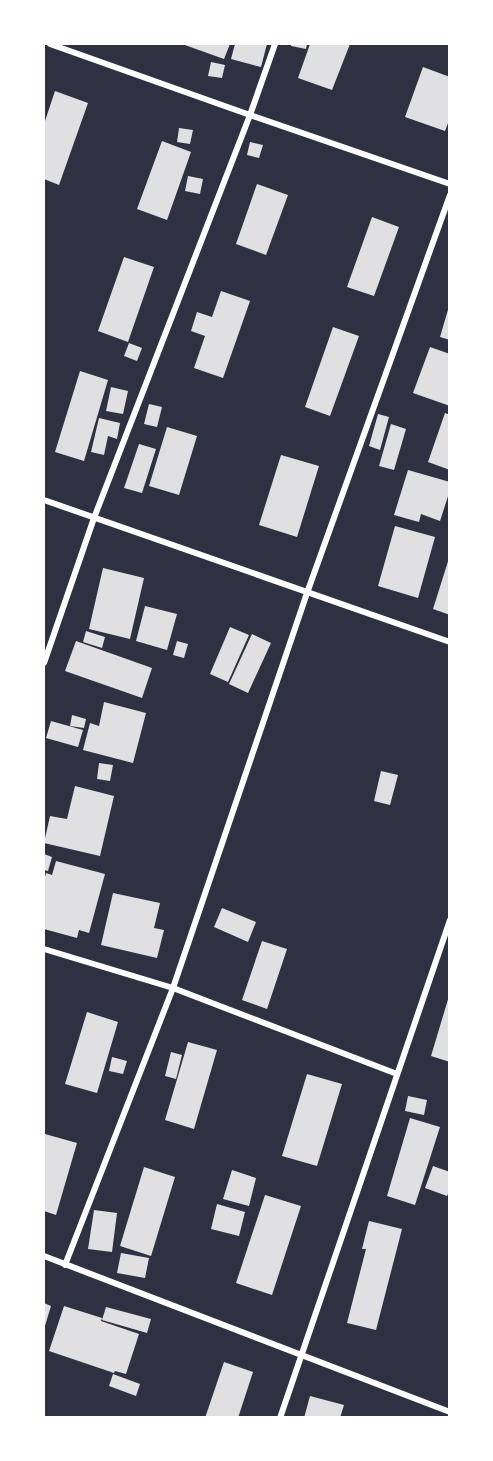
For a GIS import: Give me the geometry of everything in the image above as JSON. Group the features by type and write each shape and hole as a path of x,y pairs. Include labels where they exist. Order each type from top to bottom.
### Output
{"street":[{"path":"50,44 450,184"},
{"path":"44,663 94,518 250,115 275,44"},
{"path":"65,1265 173,988 307,593 450,195"},
{"path":"44,500 450,642"},
{"path":"280,1418 450,920"},
{"path":"44,949 173,988 397,1074"},
{"path":"44,1256 450,1412"}],"building":[{"path":"182,44 230,44 224,59"},
{"path":"235,44 267,44 261,67 231,59"},
{"path":"291,44 307,44 306,49 291,46"},
{"path":"310,44 350,44 332,90 298,78"},
{"path":"211,62 225,65 222,78 208,76"},
{"path":"423,67 450,77 450,118 445,131 405,117"},
{"path":"55,91 88,103 59,185 44,179 44,124"},
{"path":"179,128 193,130 190,144 177,142"},
{"path":"162,141 191,152 167,220 137,209"},
{"path":"250,142 263,145 259,158 247,155"},
{"path":"188,176 203,179 200,194 185,191"},
{"path":"257,184 288,195 266,255 236,244"},
{"path":"372,217 399,227 374,296 347,287"},
{"path":"124,257 154,267 128,342 98,331"},
{"path":"221,291 250,301 223,378 194,368 205,336 191,331 197,312 212,317"},
{"path":"450,303 450,340 440,337"},
{"path":"333,327 359,336 330,416 305,407"},
{"path":"129,343 142,348 137,361 124,356"},
{"path":"430,347 450,354 450,406 413,393"},
{"path":"80,371 108,380 84,461 55,452"},
{"path":"111,387 128,391 123,414 106,411"},
{"path":"149,404 162,407 157,427 144,424"},
{"path":"445,413 450,415 450,470 428,462"},
{"path":"378,414 389,417 380,450 369,446"},
{"path":"99,418 120,423 117,439 108,436 104,455 91,452"},
{"path":"391,424 406,429 394,470 379,466"},
{"path":"167,427 197,436 179,495 149,486"},
{"path":"139,444 156,449 142,493 124,488"},
{"path":"281,455 319,466 297,537 259,525"},
{"path":"408,470 450,482 450,490 440,521 421,514 419,522 394,515"},
{"path":"395,526 435,537 418,598 378,586"},
{"path":"450,555 450,615 433,609"},
{"path":"103,568 144,578 130,639 89,629"},
{"path":"145,606 177,614 167,650 136,641"},
{"path":"230,627 249,635 228,682 210,674"},
{"path":"86,631 105,637 102,648 83,642"},
{"path":"252,634 271,643 248,693 229,684"},
{"path":"76,641 152,668 142,698 65,671"},
{"path":"177,641 188,644 184,658 173,655"},
{"path":"104,702 146,713 133,763 83,750 90,723 99,726"},
{"path":"72,715 86,719 84,728 70,726"},
{"path":"51,721 83,730 78,747 46,738"},
{"path":"99,763 113,765 110,781 97,779"},
{"path":"381,771 398,775 390,805 374,801"},
{"path":"75,786 114,796 100,856 44,843 50,816 67,819"},
{"path":"44,854 52,857 48,871 44,870"},
{"path":"56,861 105,874 89,933 79,930 77,938 44,929 44,881 46,873 52,875"},
{"path":"113,893 160,903 154,928 164,930 157,958 101,945"},
{"path":"222,908 256,922 248,942 214,927"},
{"path":"262,941 287,949 267,1009 242,1000"},
{"path":"450,996 450,1062 431,1056"},
{"path":"87,1012 118,1022 97,1093 65,1084"},
{"path":"188,1042 217,1050 194,1129 165,1120"},
{"path":"171,1052 182,1055 176,1079 165,1076"},
{"path":"112,1057 127,1061 123,1074 109,1071"},
{"path":"307,1074 342,1084 317,1166 282,1156"},
{"path":"408,1096 427,1100 424,1115 405,1111"},
{"path":"410,1118 440,1127 415,1205 387,1196"},
{"path":"45,1134 77,1143 56,1215 44,1211"},
{"path":"433,1166 450,1172 450,1190 447,1196 425,1188"},
{"path":"144,1167 175,1177 151,1256 120,1246"},
{"path":"232,1170 256,1178 249,1206 223,1199"},
{"path":"265,1195 301,1206 272,1295 236,1283"},
{"path":"217,1204 245,1212 239,1236 211,1229"},
{"path":"94,1210 117,1213 112,1252 88,1249"},
{"path":"369,1221 402,1229 376,1330 347,1323 366,1249 362,1249"},
{"path":"121,1253 149,1258 145,1278 117,1273"},
{"path":"44,1303 51,1306 44,1329"},
{"path":"64,1306 102,1318 101,1321 139,1334 126,1374 115,1371 114,1373 49,1351"},
{"path":"106,1307 151,1319 147,1333 102,1320"},
{"path":"224,1362 253,1372 238,1418 205,1418"},
{"path":"113,1374 140,1384 136,1396 109,1386"},
{"path":"310,1396 344,1405 340,1418 304,1418"}]}
